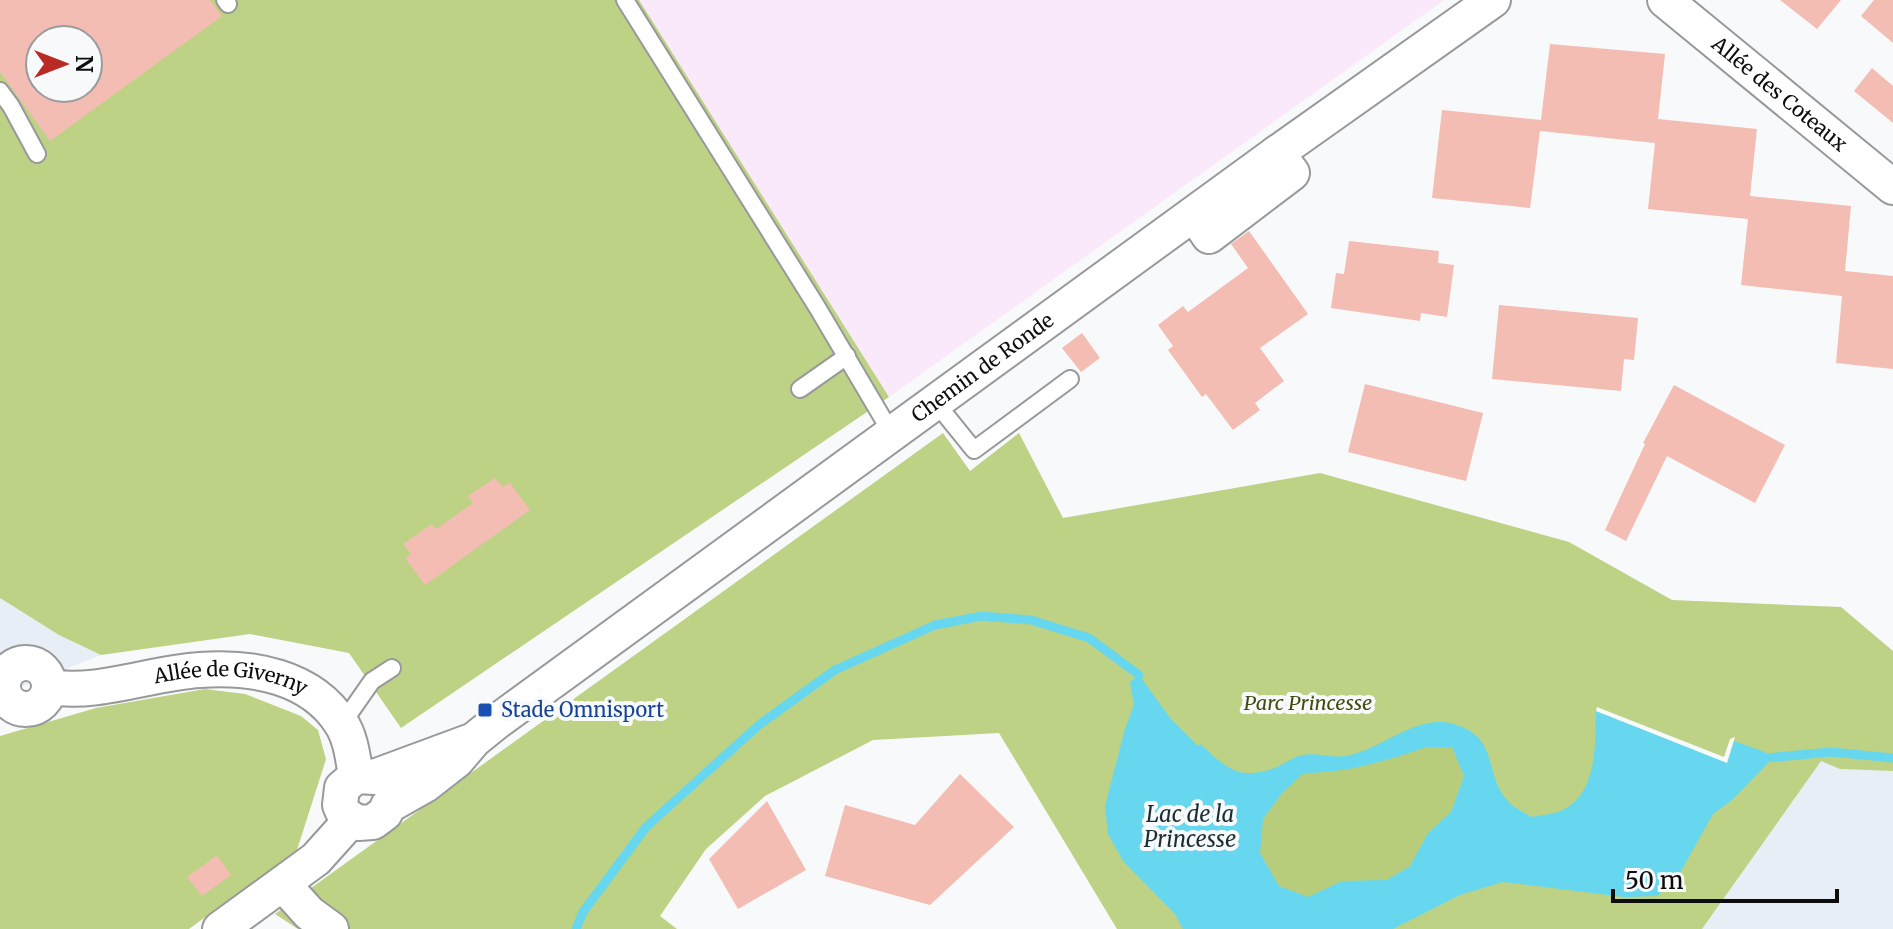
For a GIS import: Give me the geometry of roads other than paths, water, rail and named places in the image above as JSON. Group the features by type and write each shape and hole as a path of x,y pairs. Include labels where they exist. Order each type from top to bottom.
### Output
{"street":[{"name":"Chemin de Ronde","path":"372,786 474,740 1277,153 1493,0"},
{"name":"Allée des Coteaux","path":"1665,0 1893,187"},
{"name":"Allée de Giverny","path":"2,680 6,697 24,709 39,706 49,687 72,690 200,670 276,675 299,684 318,698 342,724 351,751 372,786"},
{"path":"220,929 316,859 351,820 340,805 342,788 372,786"},
{"path":"283,884 309,913 331,929"}],"lane":[{"path":"625,0 847,356 892,434"},
{"path":"0,91 37,154"},
{"path":"800,389 847,356"},
{"path":"936,403 974,450 1070,379"},
{"path":"342,724 372,681 392,668"}],"water":[{"name":"Lac de la Princesse","path":"1139,675 1171,719 1198,746 1200,744 1226,766 1242,772 1262,772 1302,755 1345,756 1373,747 1412,728 1440,722 1454,724 1479,739 1486,749 1502,793 1513,806 1532,817 1563,810 1583,791 1592,766 1596,711 1727,762 1734,741 1765,752 1768,763 1732,800 1713,814 1676,880 1657,896 1624,897 1503,882 1460,895 1393,929 1183,929 1175,914 1123,861 1108,834 1105,806 1134,705 1130,682","holes":["1426,747 1452,747 1464,776 1451,812 1428,833 1410,866 1387,880 1342,881 1308,897 1279,886 1260,853 1263,819 1283,792 1304,773 1366,765"]}],"waterway":[{"path":"576,929 583,912 646,827 760,724 835,670 935,625 982,616 1031,620 1089,638 1139,675"},
{"path":"1766,758 1831,752 1893,758"}],"place":[{"name":"Stade Omnisport","path":"485,710"}],"park label":[{"name":"Parc Princesse","path":"1308,703"}]}
